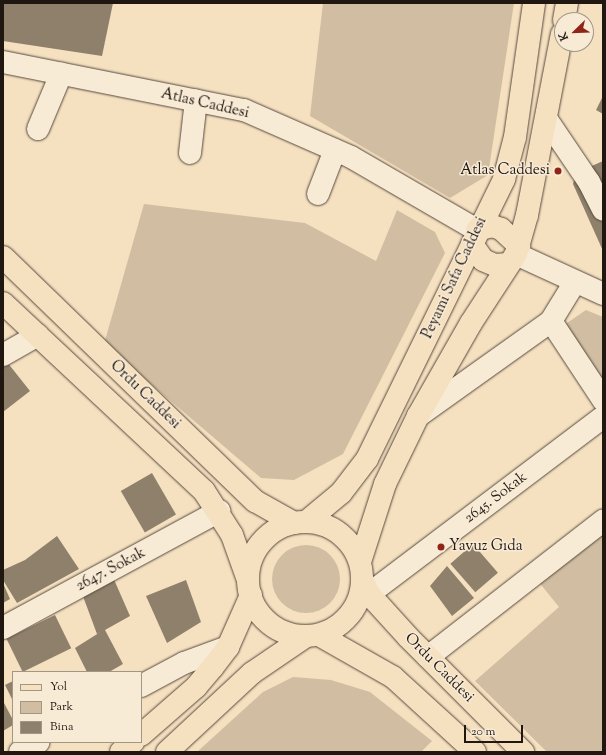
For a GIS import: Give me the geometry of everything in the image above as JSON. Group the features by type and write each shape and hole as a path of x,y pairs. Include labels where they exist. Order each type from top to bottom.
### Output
{"main road":[{"name":"Peyami Safa Caddesi","path":"300,523 341,493 366,459 459,275 475,237 504,179 515,138 534,3"},
{"name":"Peyami Safa Caddesi","path":"364,578 363,543 385,484 418,416 515,255 547,120 559,52"},
{"path":"492,226 501,228 515,255 495,265 483,260 475,237 492,226"},
{"name":"Ordu Caddesi","path":"3,257 256,501 300,523"},
{"name":"Ordu Caddesi","path":"3,303 204,491 219,511 250,588"},
{"path":"142,734 196,687 228,647 250,588 252,561 261,544 276,531 300,523 324,525 339,534 352,546 364,578 359,598 350,615 336,628 312,636 252,673 167,752"},
{"name":"Ordu Caddesi","path":"364,578 428,657 523,752"},
{"path":"250,588 258,612 271,625 287,633 312,636 393,677 475,752"},
{"path":"121,752 132,743"}],"street":[{"name":"Atlas Caddesi","path":"3,62 244,110 335,150 475,237"},
{"path":"38,129 61,74"},
{"path":"190,153 196,100"},
{"path":"547,120 589,182 603,210"},
{"path":"318,194 335,150"},
{"path":"515,255 603,294"},
{"path":"418,416 550,322 575,282"},
{"path":"550,322 603,400"},
{"path":"3,355 38,335"},
{"name":"2645. Sokak","path":"364,578 603,417"},
{"name":"2647. Sokak","path":"3,628 219,511"},
{"path":"428,657 603,521"},
{"path":"142,685 184,663 228,647"},
{"path":"20,752 36,743"}],"green space":[{"path":"323,3 514,3 488,175 450,198 310,116"},
{"path":"144,204 305,223 376,261 397,210 435,232 445,253 343,454 294,480 261,478 104,344"},
{"path":"586,310 603,317 603,384 564,325"},
{"path":"603,529 603,752 547,752 475,681 559,607 538,581"},
{"path":"299,545 313,545 325,550 335,560 340,572 340,586 335,598 325,608 313,613 299,613 287,608 277,598 272,586 272,572 277,560 287,550"},
{"path":"293,677 331,680 370,692 432,741 421,752 197,752 263,692"}],"building":[{"path":"3,3 113,3 102,56 3,41"},
{"path":"603,96 603,114 596,110"},
{"path":"603,161 603,251 573,184 576,173"},
{"path":"7,362 30,391 3,412 3,365"},
{"path":"152,473 176,515 145,533 121,491"},
{"path":"57,536 79,569 17,603 3,580 3,570 25,560"},
{"path":"473,544 498,573 475,592 450,564"},
{"path":"447,566 474,598 452,616 430,586"},
{"path":"112,575 130,616 105,630 123,664 111,671 86,671 75,648 102,631 97,634 81,591"},
{"path":"186,580 201,622 167,643 146,596"},
{"path":"3,583 10,599 3,603"},
{"path":"55,615 71,648 22,671 6,639"},
{"path":"12,682 12,699 5,685"},
{"path":"3,701 12,718 12,726 3,731"}],"place":[{"name":"Atlas Caddesi","path":"558,171"},
{"name":"Yavuz Gıda","path":"441,547"}]}
